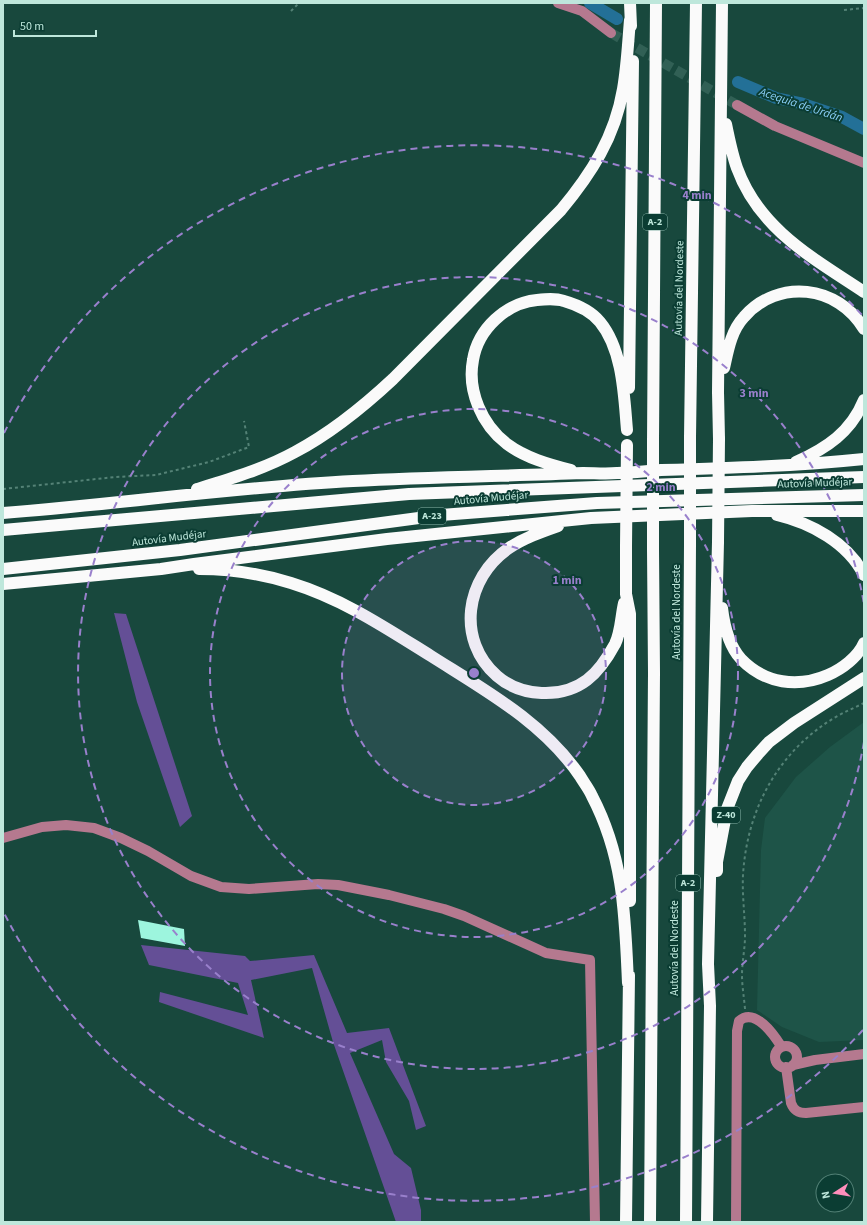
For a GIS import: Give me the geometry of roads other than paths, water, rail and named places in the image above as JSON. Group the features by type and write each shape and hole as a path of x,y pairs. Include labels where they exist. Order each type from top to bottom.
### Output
{"highway":[{"path":"626,1222 630,911 630,614 626,594 626,546 632,226 633,56 630,3"},
{"name":"Autovía del Nordeste","path":"650,1222 654,681 653,442 656,3"},
{"name":"Autovía del Nordeste","path":"686,1222 690,438 696,3"},
{"path":"710,1006 708,964 718,542 722,3"},
{"path":"180,495 269,464 294,453 342,422 368,402 393,379 561,210 592,169 604,147 613,124 623,90 630,20"},
{"path":"722,64 726,124 731,147 737,168 746,188 758,208 772,224 802,250 864,292"},
{"path":"718,392 728,349 734,331 752,308 776,295 799,291 829,297 847,308 856,317 864,329"},
{"path":"584,473 549,465 521,452 506,443 485,420 474,395 472,377 473,360 486,330 496,319 519,304 542,299 561,300 583,308 592,314 600,322 607,333 617,358 621,375 627,430"},
{"path":"788,466 813,454 840,435 851,424 860,410 864,400"},
{"path":"3,513 180,495 352,481 788,466 864,459"},
{"name":"Autovía Mudéjar","path":"3,530 409,494 864,477"},
{"name":"Autovía Mudéjar","path":"3,569 180,550 441,515 597,503 864,495"},
{"path":"752,511 787,517 816,529 852,555 864,574"},
{"path":"3,584 161,569 387,539 592,518 752,511 864,511"},
{"path":"592,518 560,526 522,541 508,548 488,567 473,595 471,607 472,632 481,656 498,676 522,690 537,693 552,693 576,686 587,680 595,673 615,643 626,594"},
{"path":"717,567 723,616 726,631 733,647 741,658 754,669 769,678 794,683 810,682 820,679 845,666 856,655 864,643"},
{"path":"161,569 211,569 260,575 291,583 332,598 372,619 508,705 533,724 571,763 591,794 609,833 623,891 628,983"},
{"name":"Z-40","path":"707,1222 710,1006 714,967 718,862 727,809 738,781 747,767 769,742 794,723 861,678"}],"street":[{"path":"558,3 582,11 611,33"},
{"path":"737,105 775,126 864,163"},
{"path":"3,838 42,827 66,825 94,828 121,838 148,851 191,876 221,887 249,889 318,884 338,885 389,895 444,909 464,916 546,953 590,960 595,1222"},
{"path":"736,1222 737,1030 739,1021 745,1018 754,1019 763,1023 782,1046"},
{"path":"815,1060 788,1046 782,1046 776,1051 775,1058 778,1064 790,1066 815,1060 864,1054"},
{"path":"794,1050 796,1052 796,1059 790,1066 791,1103 797,1111 806,1113 864,1107"}],"waterway":[{"name":"Acequia de Urdán","path":"590,3 617,19"},
{"name":"Acequia de Urdán","path":"738,82 776,98 800,103 842,117 864,129"}],"tunnel":[{"path":"611,33 737,105"}]}
